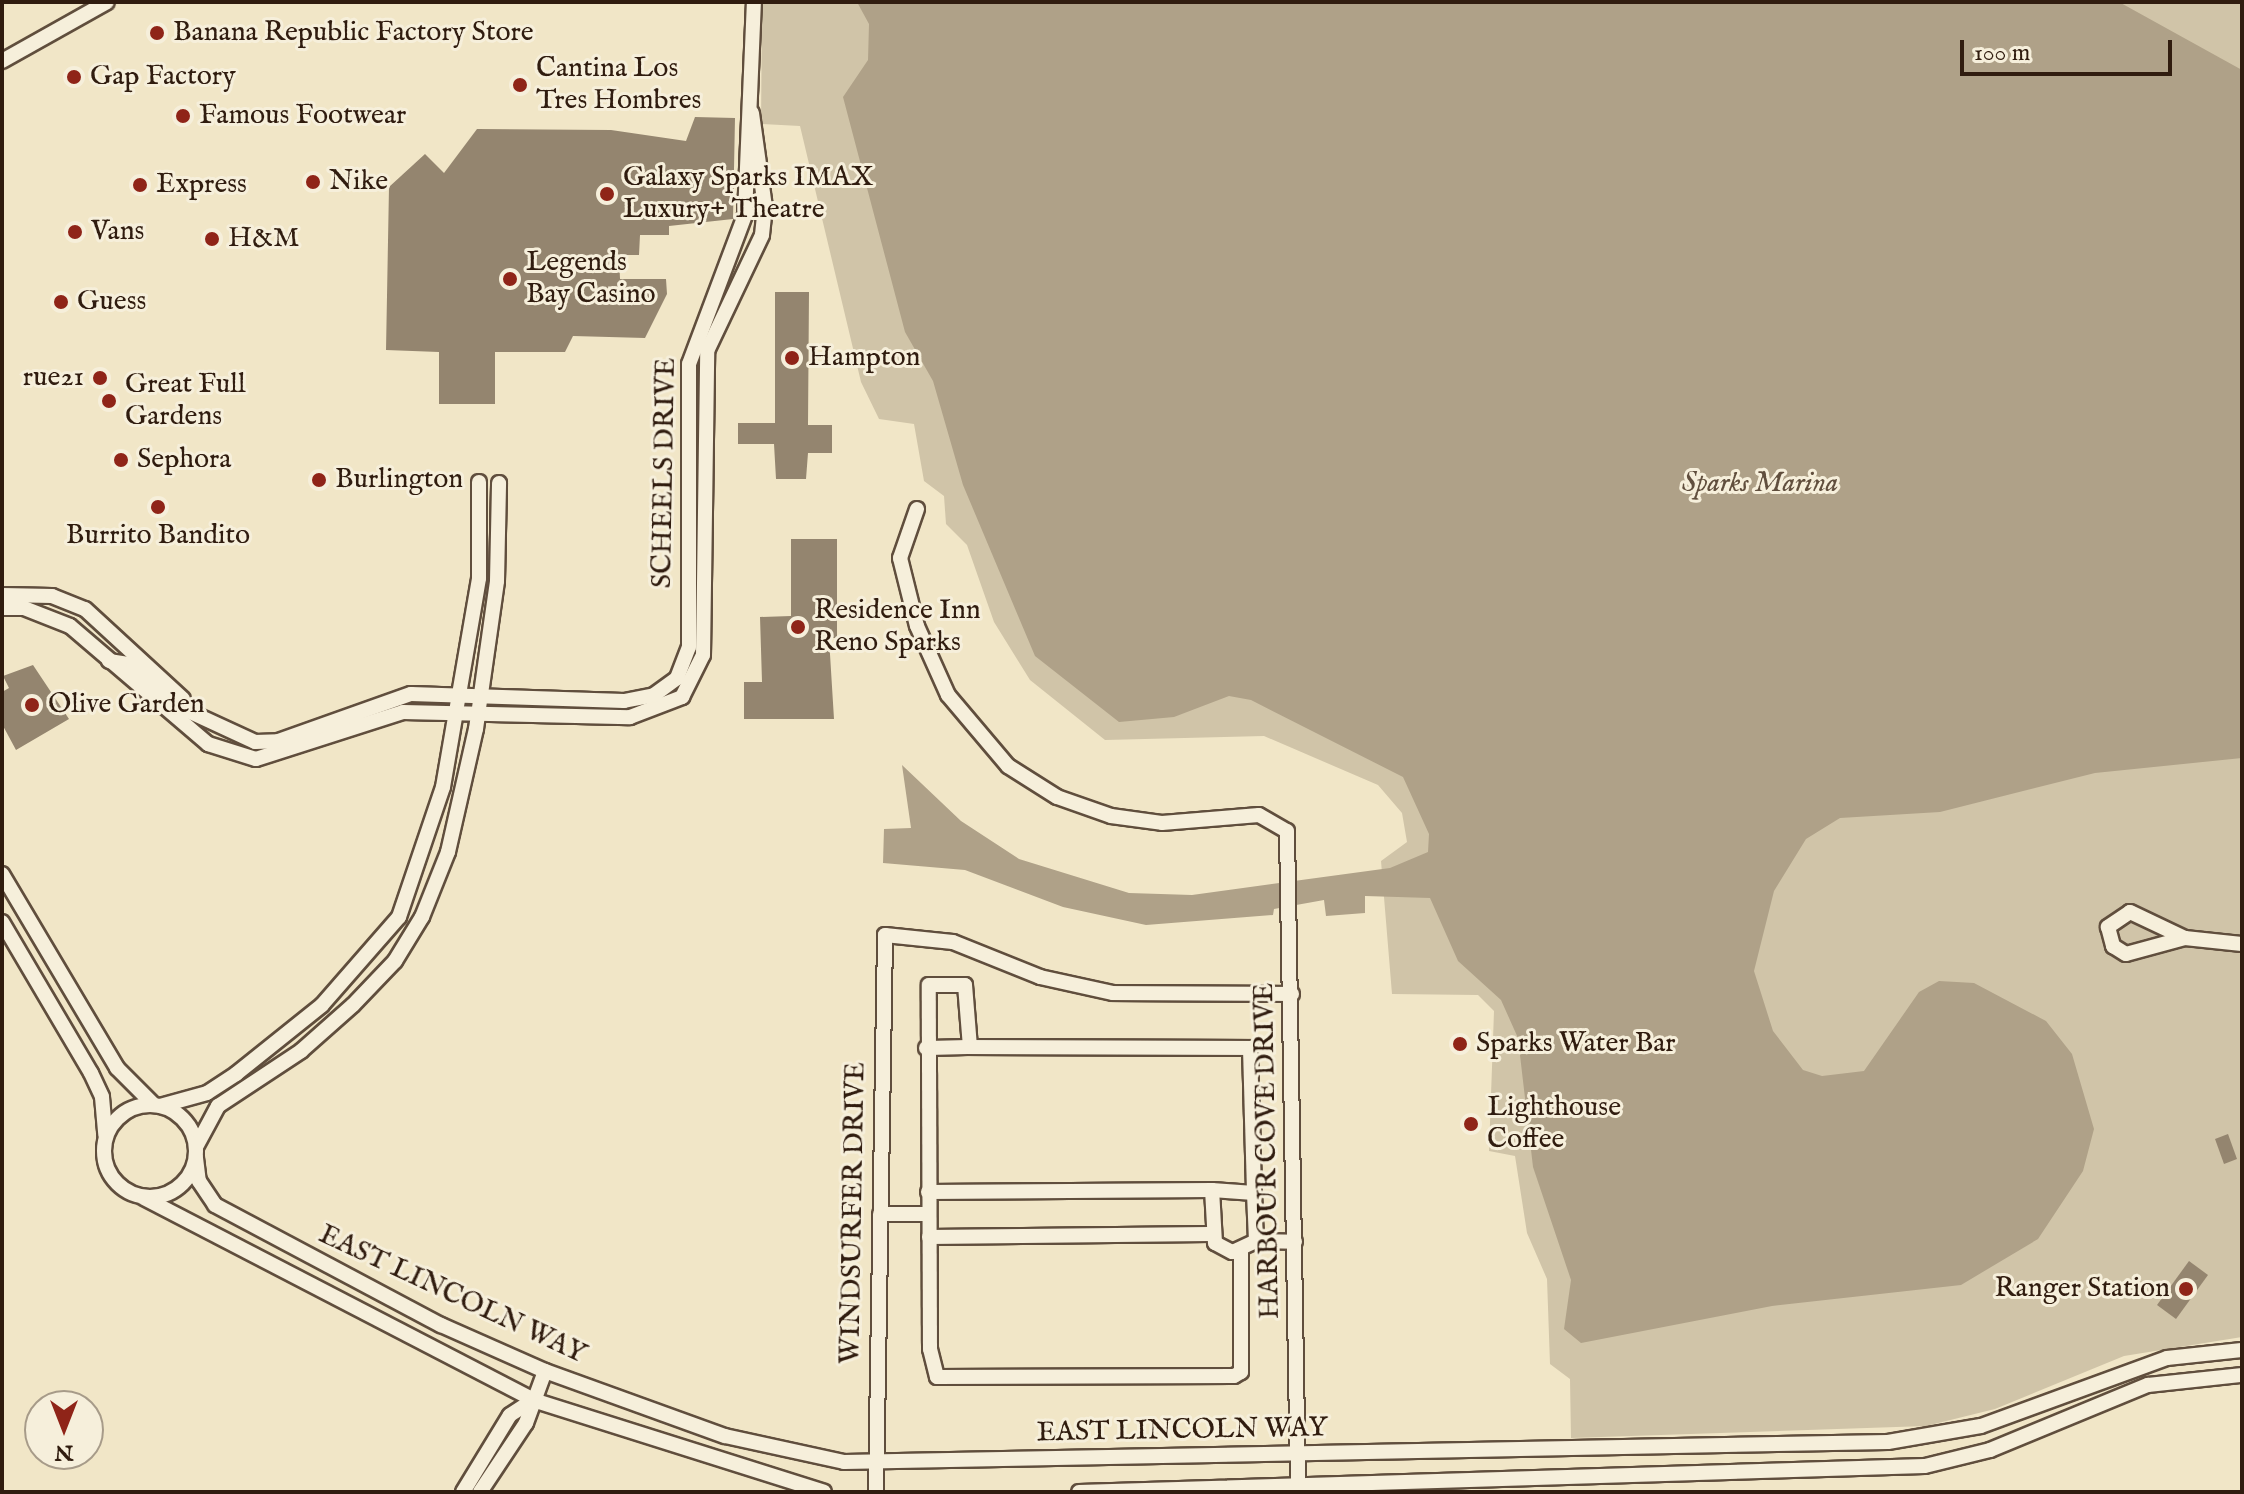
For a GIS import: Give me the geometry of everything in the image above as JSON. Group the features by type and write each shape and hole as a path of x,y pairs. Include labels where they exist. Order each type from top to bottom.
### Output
{"street":[{"path":"2,61 107,2"},
{"name":"SCHEELS DRIVE","path":"479,699 504,702 624,701 654,695 677,678 689,647 697,486 690,360 742,229 752,113 754,2"},
{"path":"109,661 133,665 175,705 237,738 278,741 411,694 457,693 479,699 630,717 682,697 703,655 704,586 697,574 697,486 707,351 762,235 765,207 752,113"},
{"path":"105,1139 124,1113 207,1093 236,1074 371,956 399,917 422,863 455,710 479,578 479,482"},
{"path":"2,922 97,1085 109,1174 144,1198 178,1188 218,1106 301,1051 395,961 448,852 476,729 497,581 499,483"},
{"name":"HARBOUR COVE DRIVE","path":"917,509 900,558 917,626 948,695 1008,766 1057,797 1127,819 1277,820 1289,837 1298,1486"},
{"path":"2,595 52,596 85,609 202,717"},
{"path":"2,608 24,608 70,626 165,713 232,754 278,757 403,712 455,710 479,699"},
{"path":"232,754 237,738"},
{"path":"2,874 117,1068 157,1105 187,1123 196,1152"},
{"path":"2185,938 2126,954 2113,946 2108,927 2130,912 2185,938 2242,944"},
{"name":"WINDSURFER DRIVE","path":"876,1492 885,935 942,939 1040,977 1113,993 1292,994"},
{"path":"970,1047 970,993 965,985 942,984 925,991 932,1371 947,1380 1234,1376 1241,1372 1241,1251"},
{"path":"926,1048 1250,1048 1256,1241"},
{"name":"EAST LINCOLN WAY","path":"196,1152 199,1181 215,1205 269,1239 545,1371 725,1436 822,1459 876,1463 1927,1438 1981,1426 2134,1367 2242,1350"},
{"path":"1212,1190 1209,1234 1223,1250 1241,1251 1256,1241 1295,1242"},
{"path":"928,1192 1212,1190 1254,1193"},
{"name":"EAST LINCOLN WAY","path":"144,1198 533,1400 824,1492"},
{"path":"880,1214 929,1214"},
{"path":"929,1237 1209,1234"},
{"path":"480,1492 526,1423 545,1371"},
{"name":"EAST LINCOLN WAY","path":"1079,1492 1925,1466 1990,1450 2148,1385 2242,1375"},
{"path":"463,1492 510,1415 533,1400"}],"green space":[{"name":"Sparks Marina","path":"762,2 2242,2 2242,1337 2124,1356 1995,1409 1926,1426 1571,1438 1570,1379 1550,1364 1547,1279 1527,1233 1515,1156 1489,1151 1494,1011 1478,995 1392,994 1381,861 1407,842 1402,813 1378,785 1264,736 1105,740 1030,680 994,622 967,545 946,524 944,496 924,481 914,424 879,419 861,382 800,126 761,124"}],"shaded area":[{"name":"Sparks Marina","path":"857,2 2119,2 2242,70 2242,758 2095,773 1940,812 1840,818 1806,839 1774,891 1754,971 1773,1031 1803,1070 1822,1076 1864,1071 1919,992 1939,981 1974,983 2046,1021 2072,1054 2094,1129 2083,1171 2038,1239 1961,1285 1772,1306 1581,1343 1564,1329 1571,1280 1533,1167 1518,1038 1501,1000 1458,961 1430,898 1365,896 1365,913 1326,916 1324,900 1274,909 1273,915 1146,925 1063,907 965,870 883,863 884,829 911,828 902,765 961,821 1019,859 1129,893 1192,895 1390,868 1428,852 1429,834 1403,777 1251,700 1229,696 1174,717 1119,722 1035,656 963,485 933,381 905,332 843,97 868,60 869,24"}],"building":[{"path":"695,117 735,118 733,219 669,226 669,235 640,235 639,255 619,255 620,279 666,279 667,294 645,338 573,336 565,352 495,352 495,404 439,404 439,352 386,350 389,187 425,154 444,173 477,129 611,130 686,141"},
{"name":"Hampton","path":"775,292 809,292 808,425 832,425 832,453 808,453 806,479 776,479 774,444 738,444 738,423 775,423"},
{"name":"Residence Inn Reno Sparks","path":"791,539 837,539 837,638 829,638 834,719 744,719 744,682 762,682 760,617 791,616"},
{"name":"Olive Garden","path":"33,665 69,719 16,750 2,724 2,692 9,688 3,676"},
{"path":"2228,1134 2237,1159 2224,1164 2215,1139"},
{"name":"Ranger Station","path":"2189,1261 2208,1275 2176,1319 2157,1305"}],"place":[{"name":"Banana Republic Factory Store","path":"157,33"},
{"name":"Gap Factory","path":"74,77"},
{"name":"Cantina Los Tres Hombres","path":"520,85"},
{"name":"Famous Footwear","path":"183,116"},
{"name":"Nike","path":"313,182"},
{"name":"Express","path":"140,185"},
{"name":"Galaxy Sparks IMAX Luxury+ Theatre","path":"607,194"},
{"name":"Vans","path":"75,232"},
{"name":"H&M","path":"212,239"},
{"name":"Legends Bay Casino","path":"510,279"},
{"name":"Guess","path":"61,302"},
{"name":"Hampton","path":"792,358"},
{"name":"rue21","path":"100,378"},
{"name":"Great Full Gardens","path":"109,401"},
{"name":"Sephora","path":"121,460"},
{"name":"Burlington","path":"319,480"},
{"name":"Burrito Bandito","path":"158,507"},
{"name":"Residence Inn Reno Sparks","path":"798,627"},
{"name":"Olive Garden","path":"32,705"},
{"name":"Sparks Water Bar","path":"1460,1044"},
{"name":"Lighthouse Coffee","path":"1471,1124"},
{"name":"Ranger Station","path":"2186,1289"}]}
